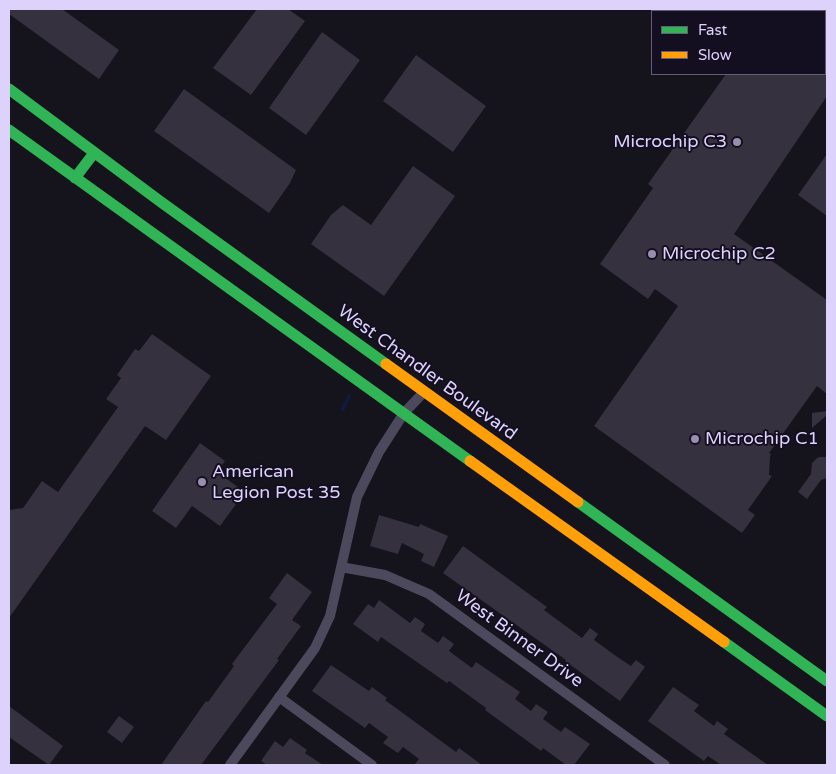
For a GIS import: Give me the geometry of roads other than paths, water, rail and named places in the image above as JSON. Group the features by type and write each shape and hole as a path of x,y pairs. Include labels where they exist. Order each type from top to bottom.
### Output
{"main road":[{"name":"West Chandler Boulevard","path":"9,89 94,153 424,392 827,681"},
{"path":"9,130 827,716"},
{"path":"75,178 94,153"}],"street":[{"path":"230,765 315,648 330,616 357,497 379,452 404,413 424,392"},
{"name":"West Binner Drive","path":"341,567 385,575 429,594 666,765"},
{"path":"279,697 372,765"}],"waterway":[{"path":"343,409 349,396"}],"place":[{"name":"Microchip C3","path":"737,142"},
{"name":"Microchip C2","path":"652,254"},
{"name":"Microchip C1","path":"695,439"},
{"name":"American Legion Post 35","path":"202,482"}]}
